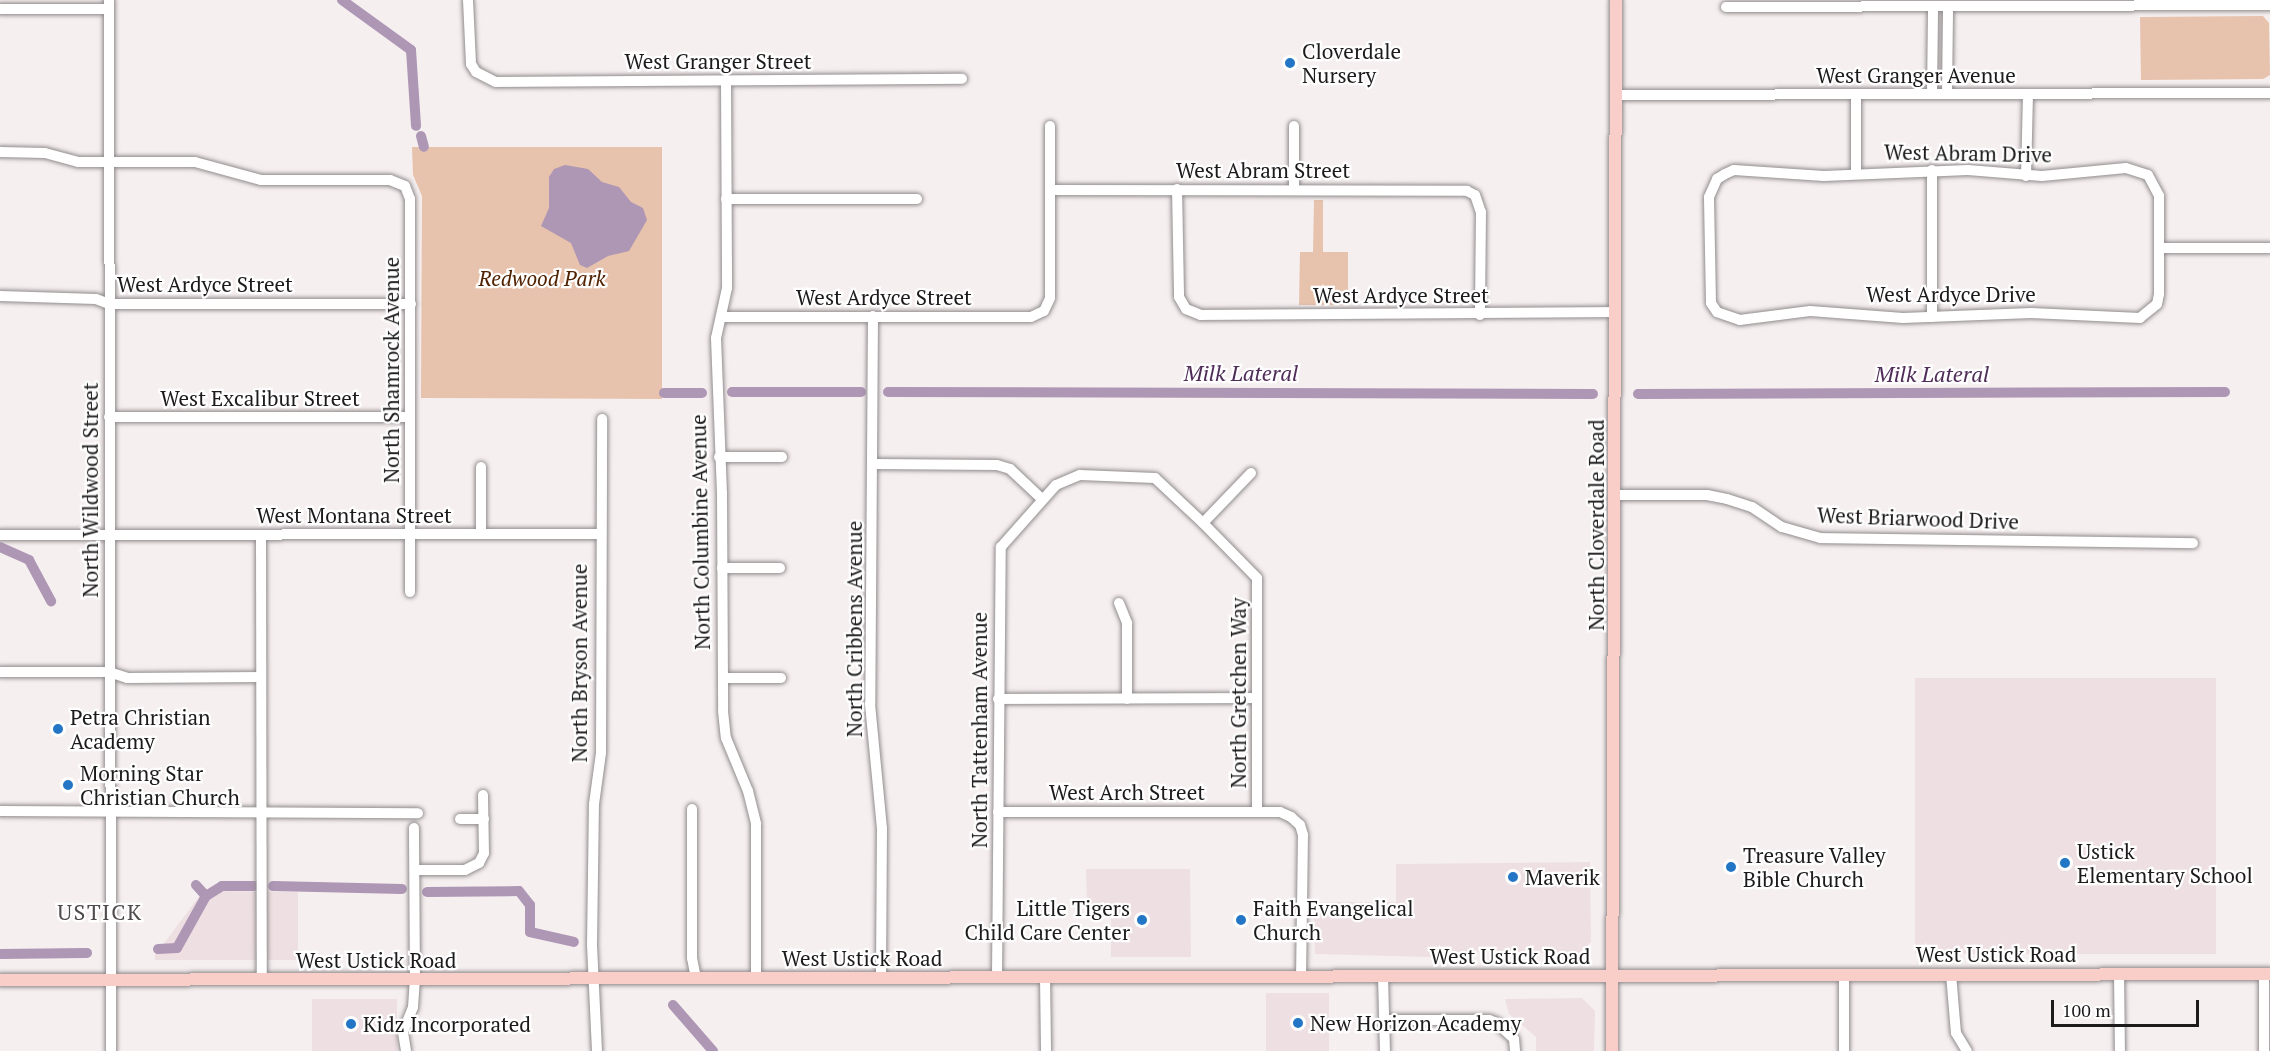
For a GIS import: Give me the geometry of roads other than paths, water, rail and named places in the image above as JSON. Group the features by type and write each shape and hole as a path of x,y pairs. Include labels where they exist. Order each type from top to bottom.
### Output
{"main road":[{"name":"North Cloverdale Road","path":"1612,1051 1616,0"},
{"name":"West Ustick Road","path":"0,980 2267,974"}],"street":[{"name":"West Granger Street","path":"468,0 469,55 476,72 496,81 962,79"},
{"path":"1726,7 1799,3 1933,6 2024,3 2270,5"},
{"path":"0,9 109,4"},
{"name":"North Wildwood Street","path":"109,4 111,1051"},
{"path":"1932,94 1933,6"},
{"path":"1947,6 1947,94"},
{"name":"North Columbine Avenue","path":"726,80 726,288 716,338 723,678 726,738 748,791 756,824 756,978"},
{"name":"West Granger Avenue","path":"1616,95 2270,93"},
{"path":"1856,94 1856,172"},
{"path":"2026,176 2028,94"},
{"path":"1050,126 1050,190"},
{"path":"1294,126 1294,189"},
{"path":"0,153 45,153 78,162 109,161"},
{"name":"North Shamrock Avenue","path":"109,161 195,162 261,180 390,180 405,186 410,199 410,592"},
{"name":"West Abram Drive","path":"1717,312 1711,303 1708,280 1709,197 1717,179 1734,171 1824,176 1856,172 1932,170 2026,176 2126,168 2148,175 2158,196 2159,248"},
{"path":"1932,170 1932,317"},
{"name":"West Ardyce Street","path":"1177,189 1179,297 1186,309 1201,315 1480,315 1616,312"},
{"name":"West Abram Street","path":"1050,190 1459,189 1475,195 1481,212 1480,315"},
{"name":"West Ardyce Street","path":"722,317 1031,317 1044,311 1050,298 1050,190"},
{"path":"726,199 917,199"},
{"path":"2159,248 2270,248"},
{"name":"West Ardyce Drive","path":"1717,312 1740,320 1810,311 1932,317 2039,314 2130,320 2150,312 2159,294 2159,248"},
{"name":"West Ardyce Street","path":"0,296 96,299 109,304 411,304"},
{"name":"North Cribbens Avenue","path":"873,316 870,704 882,828 881,978"},
{"name":"West Excalibur Street","path":"109,417 410,417"},
{"name":"North Bryson Avenue","path":"597,1051 594,804 602,753 599,534 602,419"},
{"path":"719,457 782,457"},
{"path":"873,464 997,465 1010,469 1042,499"},
{"path":"481,467 481,534"},
{"path":"1203,523 1251,473"},
{"name":"North Tattenham Avenue","path":"997,977 1001,547 1056,485 1080,475 1142,475 1165,485 1203,523"},
{"name":"West Briarwood Drive","path":"1615,495 1707,495 1727,499 1752,507 1782,527 1820,538 2193,543"},
{"name":"North Gretchen Way","path":"1203,523 1257,578 1257,812"},
{"name":"West Montana Street","path":"0,536 599,534"},
{"path":"261,535 262,980"},
{"path":"722,568 780,568"},
{"path":"1119,603 1127,623 1127,699"},
{"path":"0,672 110,672 127,678 261,677"},
{"path":"723,678 781,678"},
{"path":"998,699 1257,698"},
{"path":"415,870 473,868 484,853 483,795"},
{"path":"692,809 692,958 696,979"},
{"path":"0,811 110,815 418,813"},
{"name":"West Arch Street","path":"998,812 1280,812 1291,817 1300,825 1303,835 1301,976"},
{"path":"460,819 484,819"},
{"path":"406,1051 403,1032 413,1006 414,980 414,828"},
{"path":"1844,974 1844,1051"},
{"path":"1952,974 1956,1034 1966,1051"},
{"path":"2119,974 2120,1051"},
{"path":"2264,1051 2267,974"},
{"path":"1383,976 1385,1051"},
{"path":"1045,977 1046,1051"},
{"path":"1384,1020 1490,1020 1514,1039 1515,1051"}],"waterway":[{"name":"Milk Lateral","path":"342,0 411,50 416,126"},
{"name":"Milk Lateral","path":"421,136 424,147"},
{"name":"Milk Lateral","path":"732,392 861,392"},
{"name":"Milk Lateral","path":"888,392 1593,394"},
{"name":"Milk Lateral","path":"1638,394 2225,392"},
{"name":"Milk Lateral","path":"664,393 702,393"},
{"path":"0,547 29,560 51,601"},
{"path":"196,885 206,896"},
{"path":"158,949 177,948 206,896 222,886 254,886"},
{"path":"273,886 402,889"},
{"path":"427,892 519,891 530,905 530,932 574,942"},
{"path":"0,954 87,953"},
{"path":"673,1005 713,1051"}],"place":[{"name":"Cloverdale Nursery","path":"1290,63"},
{"name":"Petra Christian Academy","path":"58,729"},
{"name":"Morning Star Christian Church","path":"68,785"},
{"name":"Ustick Elementary School","path":"2065,863"},
{"name":"Treasure Valley Bible Church","path":"1731,867"},
{"name":"Maverik","path":"1513,877"},
{"name":"Little Tigers Child Care Center","path":"1142,920"},
{"name":"Faith Evangelical Church","path":"1241,920"},
{"name":"New Horizon Academy","path":"1298,1023"},
{"name":"Kidz Incorporated","path":"351,1024"}],"district":[{"name":"USTICK","path":"100,912"}],"park label":[{"name":"Redwood Park","path":"542,278"}]}
